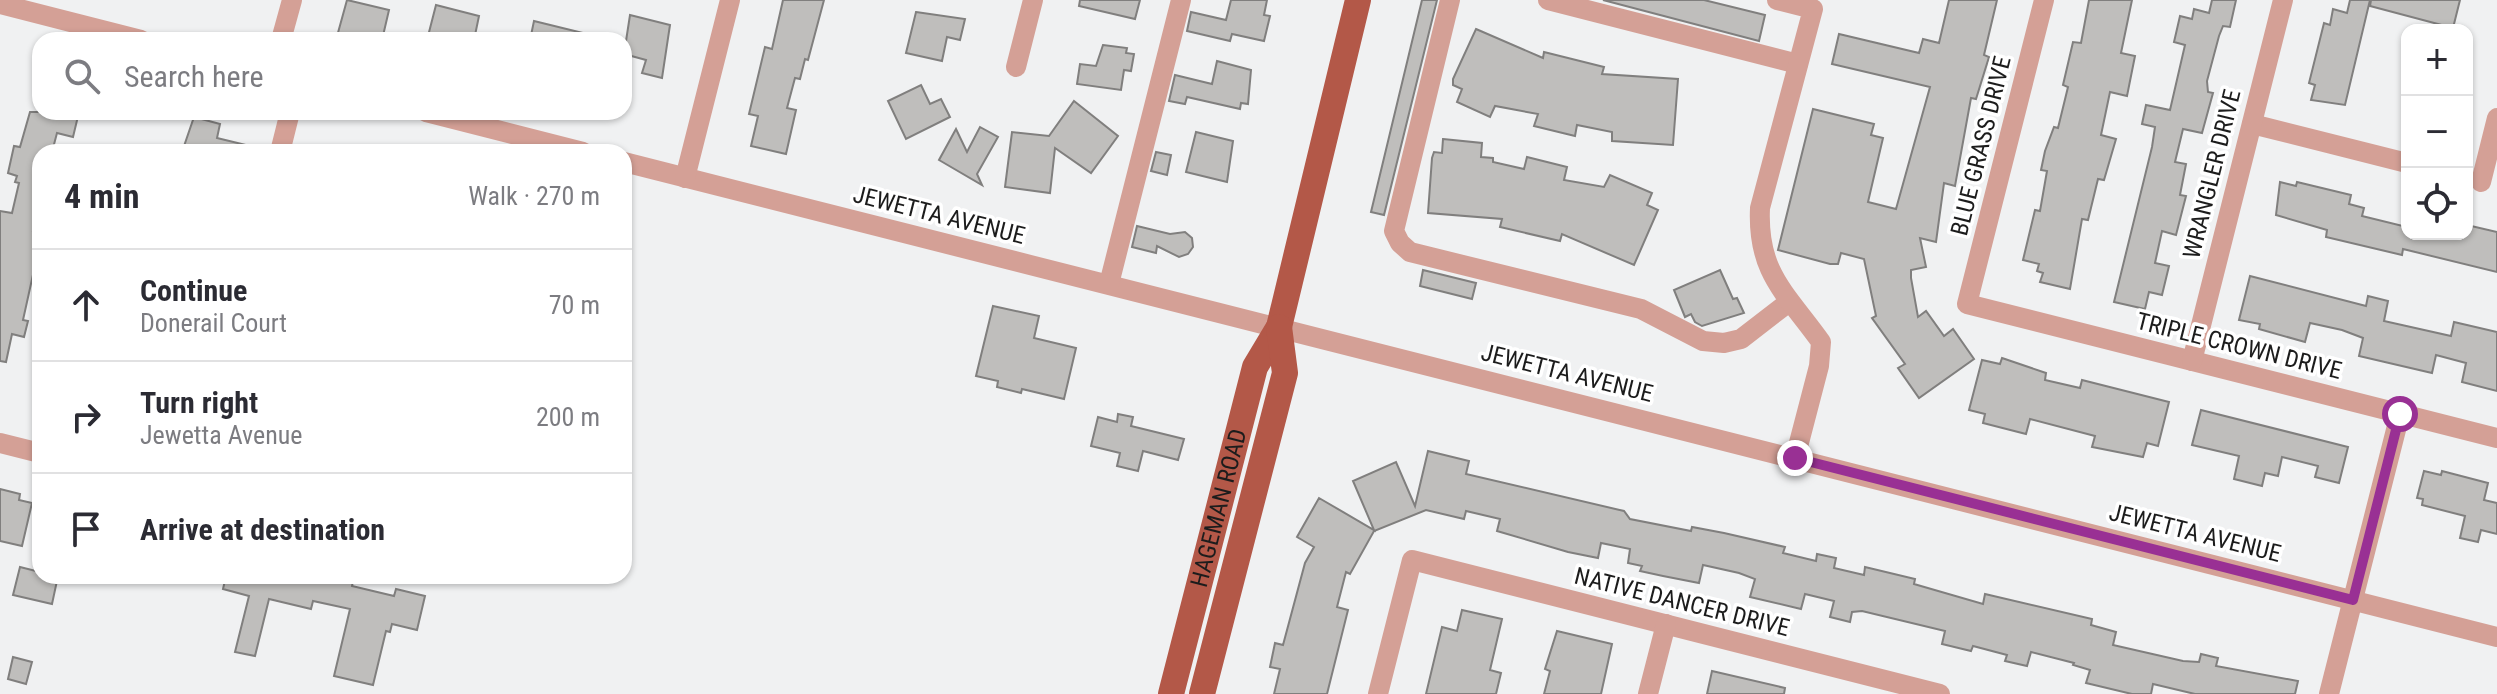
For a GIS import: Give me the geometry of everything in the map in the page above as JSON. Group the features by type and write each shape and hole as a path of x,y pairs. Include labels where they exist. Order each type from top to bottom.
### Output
{"main road":[{"name":"HAGEMAN ROAD","path":"1171,694 1255,367 1279,327 1358,0"},
{"name":"HAGEMAN ROAD","path":"1202,694 1285,373 1279,327"}],"street":[{"path":"283,32 292,0"},
{"path":"685,178 730,0"},
{"path":"1016,67 1033,0"},
{"path":"1109,284 1181,0"},
{"path":"1450,0 1394,231 1400,243 1410,252 1641,309 1703,341 1724,343 1741,339 1789,302"},
{"path":"1548,0 1798,64"},
{"path":"1777,0 1813,9 1760,208 1759,232 1766,263 1789,302 1821,342 1819,366 1795,458"},
{"name":"BLUE GRASS DRIVE","path":"1967,304 2044,0"},
{"name":"WRANGLER DRIVE","path":"2192,361 2283,0"},
{"path":"0,4 110,32"},
{"path":"2482,182 2497,118"},
{"path":"282,144 288,120"},
{"path":"457,120 552,144"},
{"path":"2252,124 2401,161"},
{"name":"JEWETTA AVENUE","path":"632,164 2497,637"},
{"name":"TRIPLE CROWN DRIVE","path":"1967,304 2497,438"},
{"path":"2329,694 2400,414"},
{"path":"0,443 32,451"},
{"name":"NATIVE DANCER DRIVE","path":"1378,694 1412,560 1929,693"},
{"path":"1648,694 1666,624"}],"building":[{"path":"347,0 389,10 384,32 338,32"},
{"path":"783,0 824,0 808,60 805,59 800,79 795,78 787,108 796,110 786,154 751,146 758,116 749,114 765,47 772,49"},
{"path":"1080,0 1140,0 1135,19 1079,6"},
{"path":"1231,0 1267,0 1264,15 1270,16 1264,41 1232,34 1230,41 1187,31 1191,12 1226,20"},
{"path":"1422,0 1437,0 1384,215 1371,212"},
{"path":"1603,0 1704,0 1765,15 1759,41"},
{"path":"1949,0 1997,0 1984,55 1989,57 1976,99 1971,98 1955,186 1944,183 1936,242 1920,238 1926,267 1911,270 1911,278 1918,317 1926,311 1944,336 1953,329 1974,359 1919,398 1898,368 1905,364 1872,318 1876,316 1864,259 1841,253 1838,264 1830,264 1778,250 1813,109 1874,124 1871,135 1883,138 1868,202 1896,209 1930,87 1832,64 1839,34 1919,53 1923,39 1939,43"},
{"path":"2089,0 2132,0 2121,53 2135,56 2127,96 2110,92 2101,135 2116,139 2104,180 2098,179 2088,220 2082,219 2070,289 2040,282 2043,273 2037,271 2039,264 2023,260 2035,210 2040,211 2047,171 2041,170 2045,151 2054,127 2058,128 2068,87 2063,85 2073,42 2081,43"},
{"path":"2212,0 2236,0 2230,27 2223,26 2219,36 2207,81 2208,92 2213,93 2202,133 2183,129 2175,162 2186,164 2180,195 2186,196 2176,235 2162,231 2155,263 2169,266 2162,295 2149,292 2145,309 2114,302 2152,147 2155,127 2142,124 2146,105 2170,110 2185,45 2174,42 2180,16 2192,19 2194,9 2209,13"},
{"path":"2350,0 2370,0 2345,105 2311,100 2315,85 2309,83 2324,23 2330,25 2333,9 2347,13"},
{"path":"2371,0 2460,0 2454,24 2438,24 2370,6"},
{"path":"436,5 479,16 476,32 429,32"},
{"path":"916,12 965,19 960,40 947,37 942,61 906,53"},
{"path":"630,15 670,25 662,78 642,73 646,60 632,56 632,32 627,32"},
{"path":"534,21 579,32 532,32"},
{"path":"1476,29 1543,58 1544,52 1604,67 1602,74 1678,79 1673,145 1612,141 1612,132 1577,125 1575,136 1534,126 1538,114 1495,106 1490,117 1457,102 1462,89 1453,85 1453,79"},
{"path":"1103,45 1127,48 1126,53 1134,54 1131,71 1124,70 1121,90 1077,84 1080,64 1096,66"},
{"path":"1217,61 1251,70 1248,104 1241,103 1240,109 1187,97 1185,104 1169,101 1175,75 1212,84"},
{"path":"921,85 930,104 941,99 950,117 906,139 888,101"},
{"path":"1074,101 1118,136 1091,173 1055,148 1050,193 1005,187 1012,132 1049,136"},
{"path":"30,112 32,120 77,120 73,137 57,133 54,144 32,144 32,279 23,320 28,321 24,337 12,334 6,362 0,361 0,211 12,213 19,183 15,182 17,176 8,173 14,146 20,147"},
{"path":"193,120 205,120 220,124 217,138 242,144 185,144"},
{"path":"980,127 998,137 977,174 982,185 939,160 956,129 967,152"},
{"path":"1196,132 1233,141 1227,182 1186,172"},
{"path":"1443,139 1482,143 1481,157 1493,158 1493,162 1524,169 1527,157 1567,167 1564,180 1604,187 1610,175 1652,193 1647,205 1658,210 1634,265 1562,234 1560,241 1500,227 1502,219 1428,213 1432,158 1434,152 1442,153"},
{"path":"1156,152 1171,155 1167,175 1151,171"},
{"path":"2280,182 2296,186 2297,182 2351,195 2349,204 2364,208 2362,216 2401,226 2401,240 2473,240 2473,226 2497,232 2497,272 2403,249 2402,255 2326,237 2327,230 2276,215"},
{"path":"1137,226 1170,234 1185,232 1192,238 1193,247 1188,254 1179,257 1157,246 1156,253 1132,247"},
{"path":"1423,270 1476,283 1472,299 1420,286"},
{"path":"1720,270 1733,299 1737,298 1744,313 1702,326 1695,322 1691,314 1685,317 1674,290"},
{"path":"2250,276 2366,306 2368,296 2388,301 2384,321 2451,336 2454,322 2497,332 2497,391 2462,382 2466,363 2436,355 2432,373 2359,356 2363,338 2342,330 2310,323 2305,342 2259,329 2260,324 2239,320"},
{"path":"993,306 1039,316 1034,338 1076,348 1064,399 1022,389 1021,393 997,387 998,381 976,376"},
{"path":"2002,358 2046,373 2045,380 2080,388 2082,380 2169,402 2158,446 2147,443 2143,457 2092,447 2095,436 2030,419 2026,434 1983,423 1985,414 1969,410 1982,360 2000,364"},
{"path":"2201,410 2348,447 2339,483 2315,477 2318,466 2282,457 2278,476 2265,473 2262,486 2234,479 2239,456 2192,445"},
{"path":"1118,414 1133,417 1131,426 1184,439 1178,460 1143,451 1138,471 1117,466 1120,453 1091,446 1098,417 1117,422"},
{"path":"1428,451 1469,461 1466,474 1624,511 1630,519 1691,531 1692,527 1724,533 1785,547 1783,553 1816,561 1817,554 1836,558 1834,568 1864,575 1865,567 1915,579 1914,584 1983,604 1985,594 2092,619 2091,625 2116,632 2113,645 2183,661 2199,662 2201,654 2218,658 2216,666 2298,681 2295,694 2195,694 2153,684 2151,694 2132,694 2086,683 2090,670 2031,652 2027,666 2005,661 2007,655 1973,646 1971,651 1942,644 1945,631 1862,611 1852,612 1850,622 1830,617 1834,601 1805,594 1801,609 1750,597 1755,579 1739,573 1703,565 1699,583 1663,576 1640,571 1642,566 1628,563 1630,549 1601,543 1598,558 1497,531 1500,519 1466,511 1464,519 1426,510 1374,531 1350,574 1346,572 1337,607 1348,610 1327,694 1274,694 1280,669 1270,667 1275,643 1283,645 1305,563 1314,547 1297,537 1319,498 1374,530 1353,481 1396,462 1415,506"},
{"path":"2424,471 2441,475 2442,471 2488,483 2484,500 2497,503 2497,534 2481,530 2478,542 2460,538 2465,516 2422,505 2423,499 2417,498"},
{"path":"0,489 20,494 19,500 32,503 22,546 0,541"},
{"path":"20,567 32,570 32,584 56,584 52,604 13,595"},
{"path":"224,584 352,584 394,596 396,589 425,596 417,630 392,624 390,632 386,631 373,685 334,676 350,609 313,601 311,609 269,599 255,656 235,652 249,596 223,589"},
{"path":"1462,610 1502,619 1490,670 1501,673 1496,694 1426,694 1442,627 1457,631"},
{"path":"1557,631 1612,644 1601,694 1544,694 1550,671 1545,669"},
{"path":"13,657 32,662 26,684 8,679"},
{"path":"1712,671 1785,688 1784,694 1707,694"}],"route":[{"path":"1795,458 2353,600 2400,414"}]}
